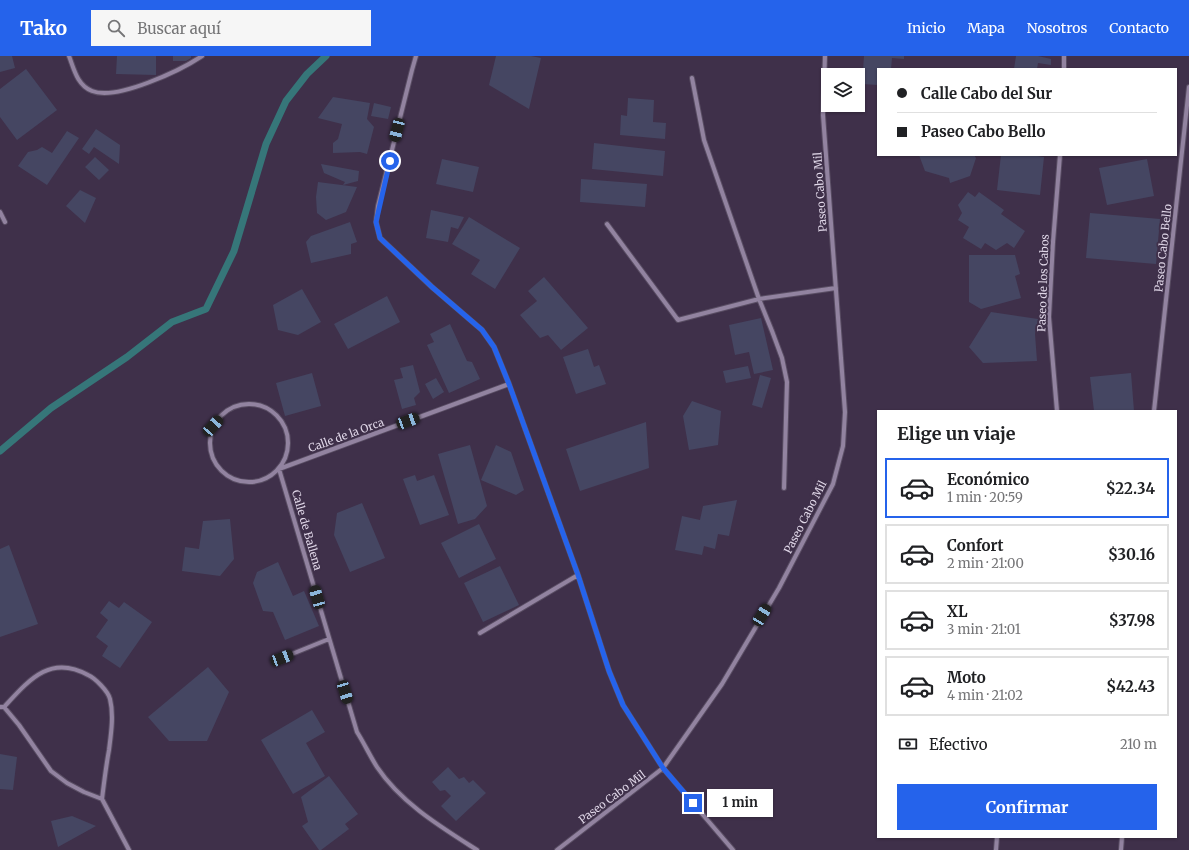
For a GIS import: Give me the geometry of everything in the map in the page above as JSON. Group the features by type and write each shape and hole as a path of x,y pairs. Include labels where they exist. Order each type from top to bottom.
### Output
{"street":[{"path":"69,56 78,80 91,91 108,94 145,84 188,65 202,56"},
{"path":"416,56 376,222 380,238 432,287 482,330 494,347 509,384 578,575 609,671 623,705 663,768 733,850"},
{"name":"Paseo Cabo Mil","path":"557,850 663,768 722,684 779,588 833,484 844,446 845,412 823,115 825,56"},
{"path":"1064,56 1064,68"},
{"path":"692,78 704,140 759,299 782,358 787,382 784,488"},
{"name":"Paseo Cabo Bello","path":"1154,410 1189,87"},
{"path":"1184,143 1189,144"},
{"name":"Paseo de los Cabos","path":"1057,410 1049,317 1060,156"},
{"path":"0,212 5,222"},
{"path":"607,224 678,320 759,299 836,288"},
{"name":"Calle de la Orca","path":"279,470 289,449 286,427 281,421 271,410 250,403 228,409 213,426 210,448 219,469 238,481 260,481 279,470 509,384"},
{"name":"Calle de Ballena","path":"279,470 357,732 378,768 401,795 440,827 476,850"},
{"path":"480,633 578,575"},
{"path":"282,658 329,639"},
{"path":"102,799 84,792 51,772 19,725 2,707 40,673 59,666 77,669 95,678 110,698 112,723 102,799 129,850"},
{"path":"996,850 997,838"},
{"path":"1121,850 1122,838"}],"building":[{"path":"0,56 12,56 15,68 0,72"},
{"path":"117,56 156,56 156,75 116,74"},
{"path":"173,56 191,56 191,58 186,61 173,61"},
{"path":"496,56 531,56 541,58 529,109 489,85"},
{"path":"864,56 904,56 904,59 892,58 891,68 877,68 877,85 865,84 865,68 863,68"},
{"path":"1016,56 1038,56 1051,59 1051,65 1038,63 1037,68 1014,68"},
{"path":"26,69 57,110 17,140 0,117 0,89"},
{"path":"333,97 370,103 367,119 374,127 367,154 360,152 333,153 333,143 338,139 342,124 318,118"},
{"path":"628,98 654,100 653,122 666,123 665,139 620,135 621,115 627,116"},
{"path":"374,103 391,107 388,119 371,116"},
{"path":"96,129 120,145 119,164 94,147 89,154 82,149"},
{"path":"67,131 79,138 47,185 18,166 28,152 42,147 52,153"},
{"path":"594,143 665,151 663,176 592,169"},
{"path":"919,156 975,156 976,158 970,176 950,183 949,178 925,171"},
{"path":"1001,156 1044,157 1040,195 997,190"},
{"path":"95,157 109,170 99,180 85,167"},
{"path":"442,159 479,167 473,192 436,184"},
{"path":"1147,159 1154,196 1107,205 1099,168"},
{"path":"321,164 359,171 358,181 343,185 345,182 324,173"},
{"path":"581,179 647,184 645,207 580,202"},
{"path":"318,182 357,187 346,212 326,220 317,213 316,197"},
{"path":"80,190 96,198 85,223 66,206"},
{"path":"968,192 975,197 979,192 1004,210 1001,214 1025,231 1014,248 1007,243 996,250 985,243 981,249 963,238 969,227 958,220 962,213 958,205"},
{"path":"431,210 464,217 458,229 451,227 448,242 426,238"},
{"path":"1090,213 1160,219 1156,264 1086,258"},
{"path":"469,217 520,248 495,289 471,274 480,260 452,244"},
{"path":"350,222 357,242 351,244 351,254 311,263 306,242 311,236"},
{"path":"969,255 1015,255 1020,274 1015,276 1021,298 981,309 969,302"},
{"path":"544,277 588,328 561,350 548,335 540,338 520,315 537,301 528,291"},
{"path":"302,289 321,322 298,335 278,330 273,305"},
{"path":"387,296 400,322 348,349 334,324"},
{"path":"991,312 1038,319 1035,334 1037,361 983,363 969,347"},
{"path":"761,318 773,370 754,374 749,352 735,355 729,325"},
{"path":"450,324 467,361 472,362 480,379 449,393 427,345 434,342 430,334"},
{"path":"588,349 594,367 599,365 606,384 576,394 563,357"},
{"path":"413,365 420,392 414,398 416,405 402,409 394,380 403,378 400,368"},
{"path":"748,366 751,378 726,383 723,371"},
{"path":"312,373 321,406 285,416 276,383"},
{"path":"1131,373 1134,410 1094,410 1090,377"},
{"path":"760,375 771,378 762,408 752,405"},
{"path":"436,378 444,392 433,399 425,384"},
{"path":"692,401 721,411 718,445 689,450 683,416"},
{"path":"646,422 649,468 580,491 566,449"},
{"path":"470,445 487,506 475,519 458,524 438,454"},
{"path":"496,445 511,452 524,490 516,495 481,480"},
{"path":"415,475 417,481 434,475 449,515 420,525 403,479"},
{"path":"737,500 729,536 718,534 715,549 704,546 702,555 675,550 682,516 700,520 703,506"},
{"path":"362,503 385,558 350,572 334,535 337,513"},
{"path":"230,519 234,559 220,576 182,571 185,547 199,549 203,521"},
{"path":"479,524 496,559 459,578 441,543"},
{"path":"9,545 38,624 0,637 0,549"},
{"path":"278,562 293,596 304,591 319,626 285,640 273,612 263,611 253,583 257,572"},
{"path":"500,566 519,605 483,622 464,583"},
{"path":"109,601 119,608 124,602 152,622 120,668 102,656 108,646 96,637 108,620 100,613"},
{"path":"208,667 229,692 207,741 169,741 148,717"},
{"path":"312,710 325,732 306,743 325,776 293,794 261,740"},
{"path":"0,754 17,757 13,790 0,789"},
{"path":"448,767 459,779 464,777 469,783 473,780 486,793 456,821 441,806 451,796 445,790 440,791 432,782"},
{"path":"329,776 358,814 345,824 349,829 319,850 302,826 308,822 301,797"},
{"path":"72,816 96,826 58,847 51,821"}],"waterway":[{"path":"0,451 51,408 127,357 172,322 206,309 234,251 266,144 286,101 307,74 326,56"}],"route":[{"path":"390,161 378,206 376,222 380,238 432,287 482,330 494,347 509,384 578,575 609,671 623,705 663,768 693,803"}]}
